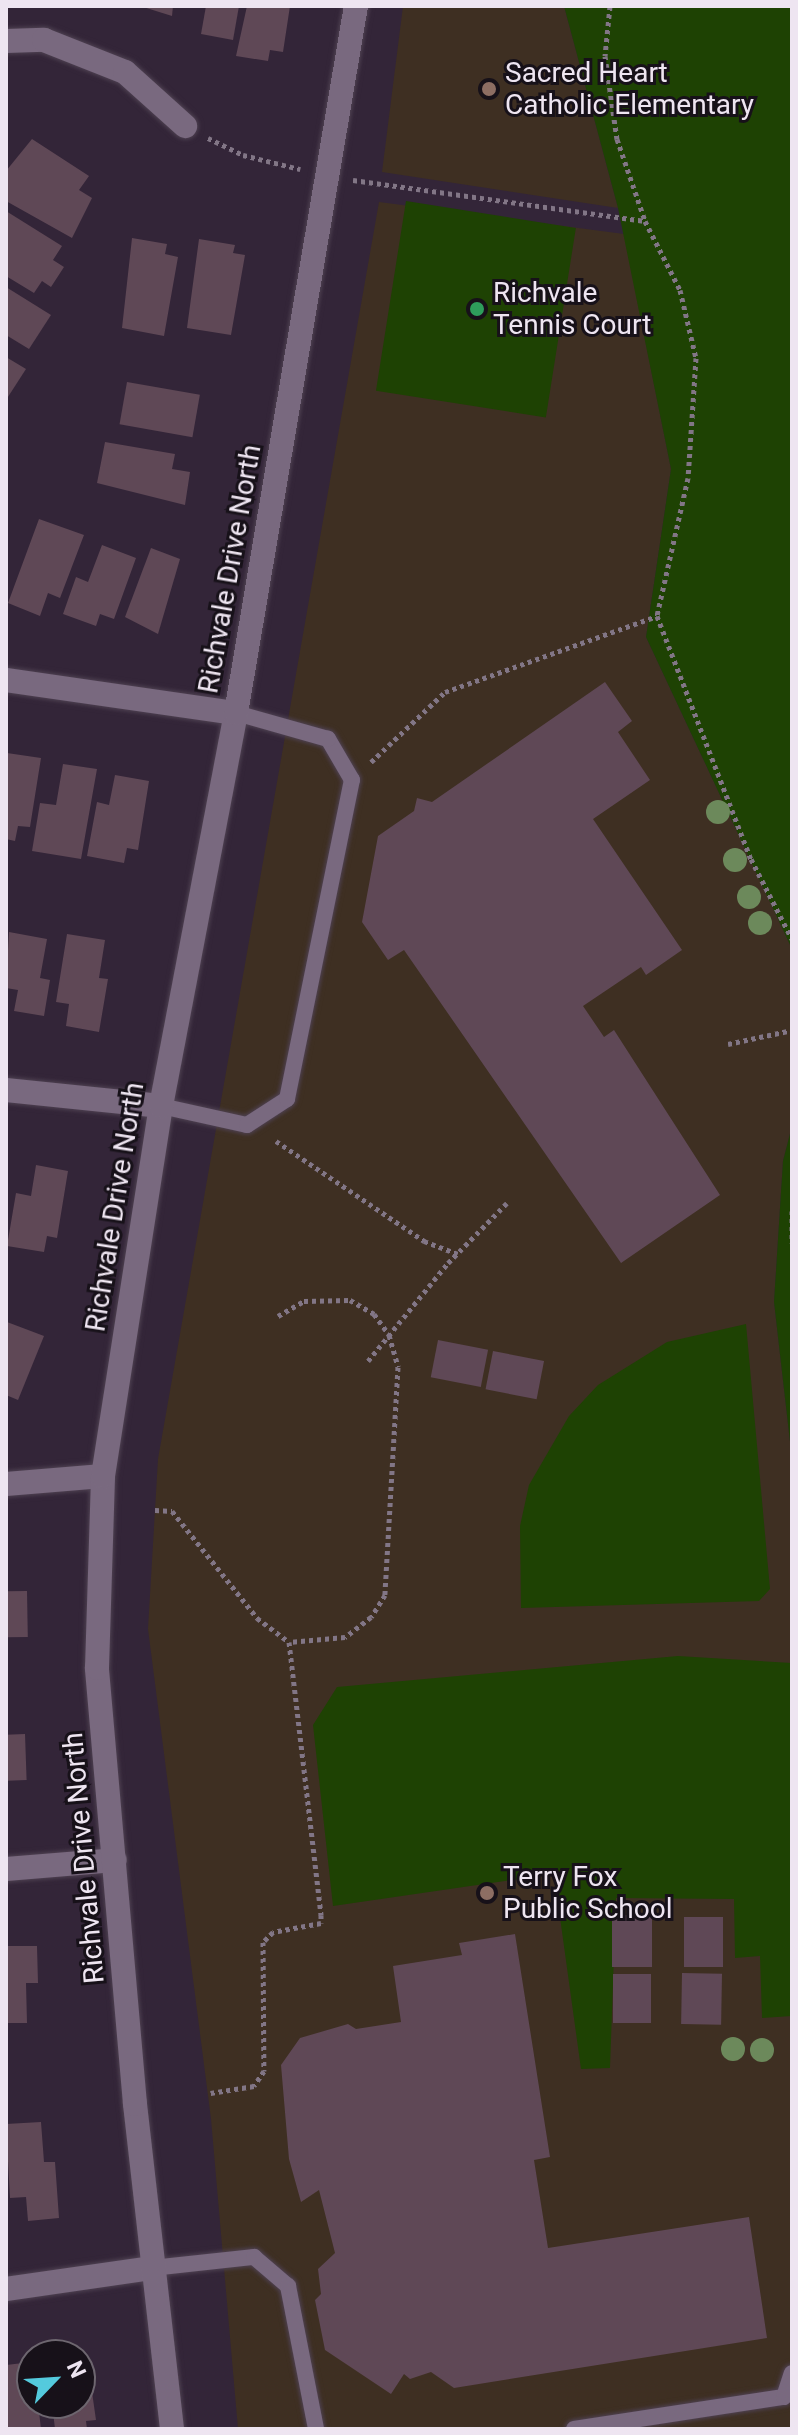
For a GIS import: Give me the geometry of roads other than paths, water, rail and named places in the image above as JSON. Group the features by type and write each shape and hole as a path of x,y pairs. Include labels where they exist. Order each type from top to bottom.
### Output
{"street":[{"name":"Richvale Drive North","path":"172,2429 152,2268 97,1668 103,1476 161,1106 236,713 356,6"},
{"path":"6,41 44,40 125,72 185,126"},
{"path":"6,680 236,713"},
{"path":"6,1090 161,1106"},
{"path":"6,1484 103,1476"},
{"path":"6,1869 115,1860"},
{"path":"6,2289 152,2268"}],"lane":[{"path":"161,1106 247,1125 287,1099 352,780 328,739 236,713"},
{"path":"152,2268 254,2257 288,2286 316,2429"},
{"path":"574,2429 784,2397 792,2373"}],"place":[{"name":"Sacred Heart Catholic Elementary","path":"489,89"},
{"name":"Richvale Tennis Court","path":"477,309"},
{"name":"Terry Fox Public School","path":"487,1893"}]}
